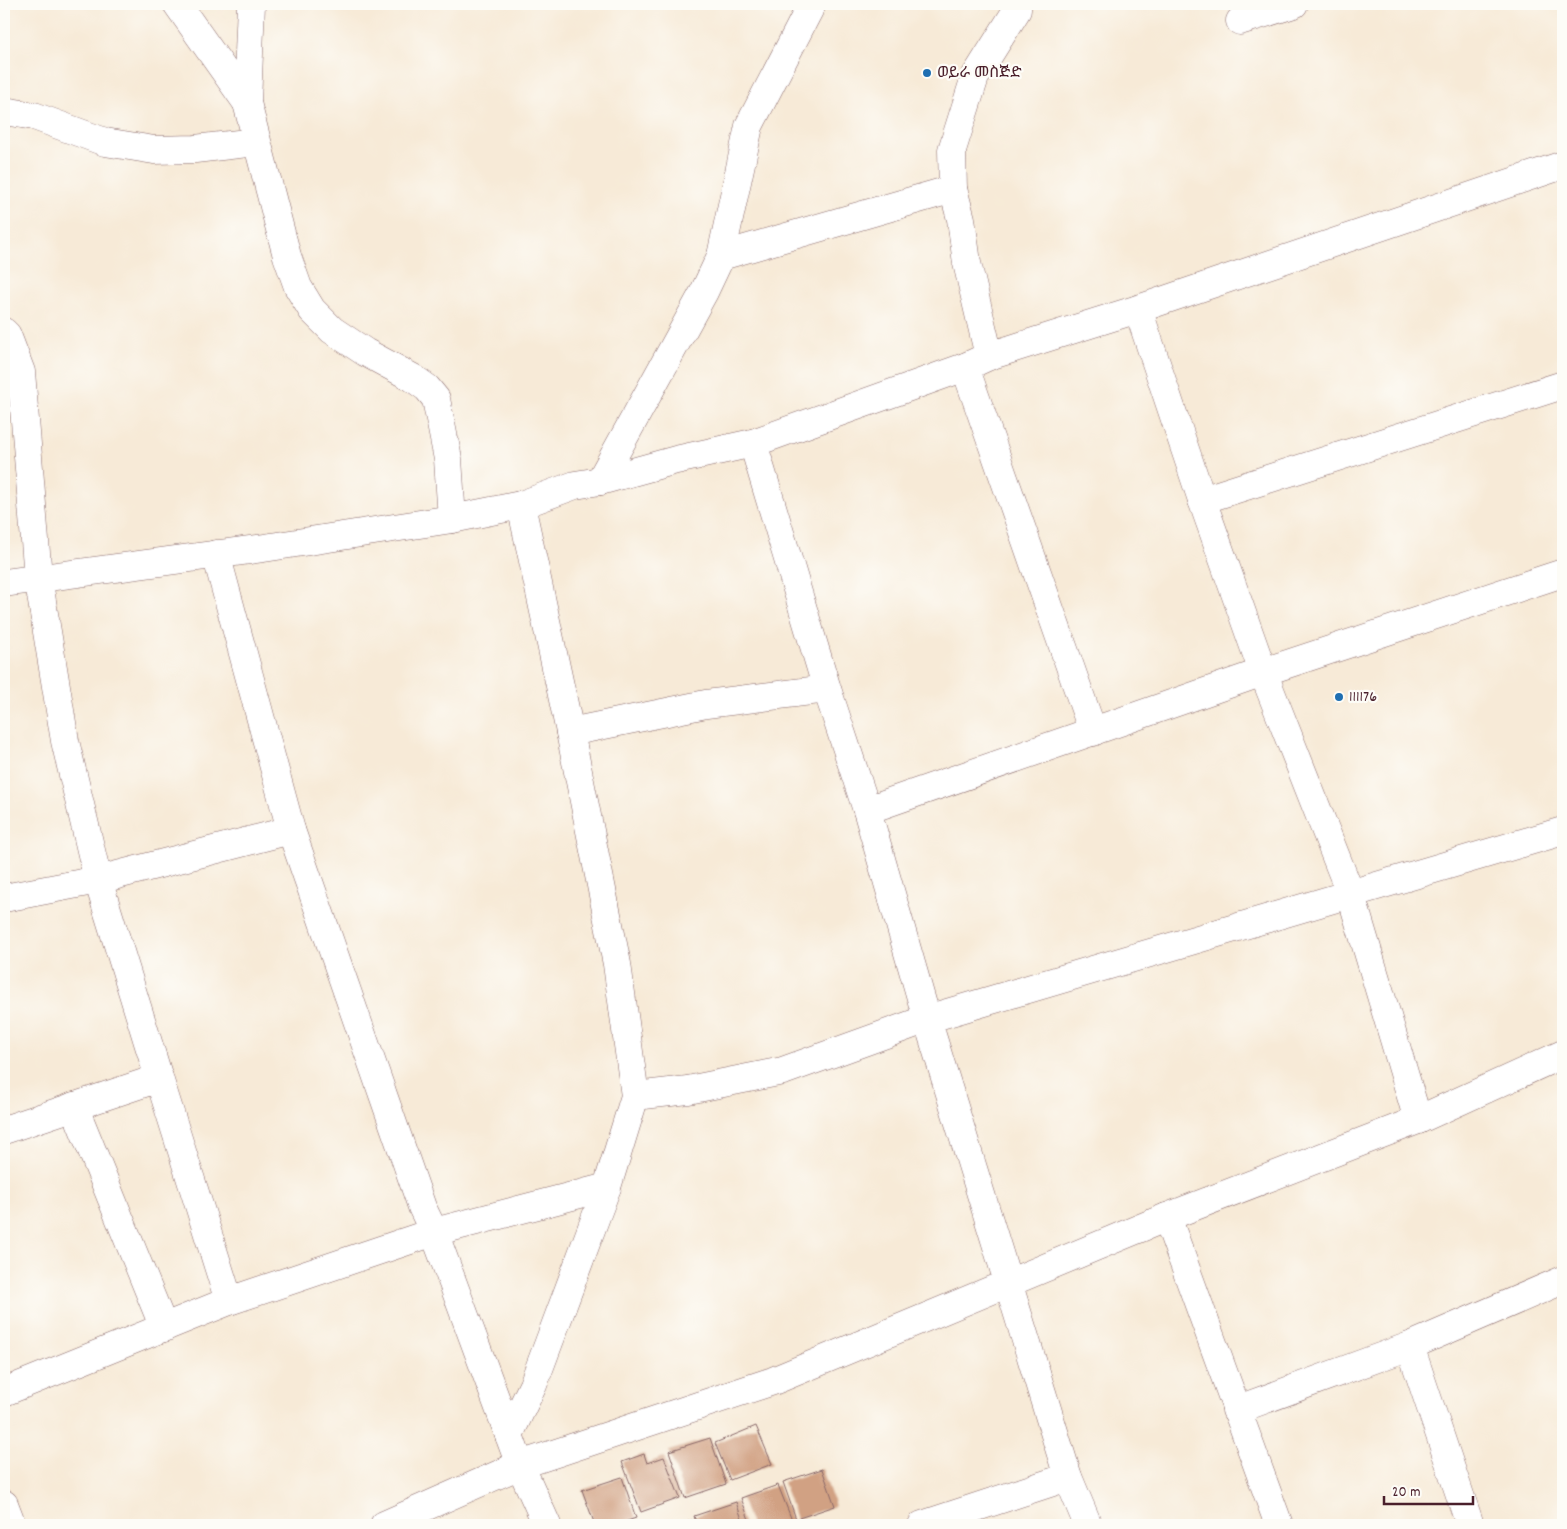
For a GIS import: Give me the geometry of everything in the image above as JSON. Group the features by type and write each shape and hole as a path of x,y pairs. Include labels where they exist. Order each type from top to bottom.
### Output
{"street":[{"path":"178,4 247,103"},
{"path":"251,4 247,103 287,256 298,287 312,310 332,330 365,352 413,378 427,388 436,399 448,458 452,519"},
{"path":"600,481 704,292 721,256 749,126 812,4"},
{"path":"989,356 967,263 961,219 953,189 952,150 975,77 1017,10 1017,4"},
{"path":"1240,21 1294,4"},
{"path":"4,111 34,116 105,142 154,150 195,149 256,142"},
{"path":"4,583 452,519 521,505 575,485 600,481 676,460 753,443 964,367 989,356 1138,310 1563,165"},
{"path":"721,256 953,189"},
{"path":"1138,310 1202,500 1263,672 1351,894 1418,1120"},
{"path":"4,332 21,372 38,578 65,740 98,880 229,1301"},
{"path":"964,367 1093,732"},
{"path":"1202,500 1563,384"},
{"path":"753,443 827,689 867,810 927,1019 1068,1477 1088,1525"},
{"path":"508,1435 533,1385 607,1187 635,1096 617,964 521,505"},
{"path":"216,554 291,830 422,1207 434,1232 508,1435 547,1525"},
{"path":"867,810 1263,672 1563,573"},
{"path":"570,732 706,704 827,689"},
{"path":"4,898 98,880 291,830"},
{"path":"635,1096 688,1090 783,1071 927,1019 1563,831"},
{"path":"384,1525 414,1520 520,1465 774,1381 1167,1217 1418,1120 1563,1054"},
{"path":"4,1130 159,1078"},
{"path":"74,1106 164,1328"},
{"path":"4,1392 229,1301 434,1232 607,1187"},
{"path":"1167,1217 1279,1525"},
{"path":"1236,1410 1410,1346 1563,1280"},
{"path":"1410,1346 1470,1525"},
{"path":"931,1524 1068,1477"},
{"path":"4,1504 12,1525"}],"building":[{"path":"756,1426 772,1464 730,1480 715,1443"},
{"path":"710,1438 726,1484 685,1498 669,1451"},
{"path":"644,1454 647,1463 664,1457 680,1498 641,1512 622,1462"},
{"path":"822,1469 835,1506 796,1519 783,1482"},
{"path":"622,1477 636,1518 616,1525 595,1525 582,1490"},
{"path":"778,1485 793,1523 786,1525 751,1525 741,1498"},
{"path":"736,1502 744,1525 697,1525 694,1516"},
{"path":"692,1520 694,1525 678,1525"}],"place":[{"name":"ወይራ መስጅድ","path":"927,73"},
{"name":"111176","path":"1339,697"}]}
